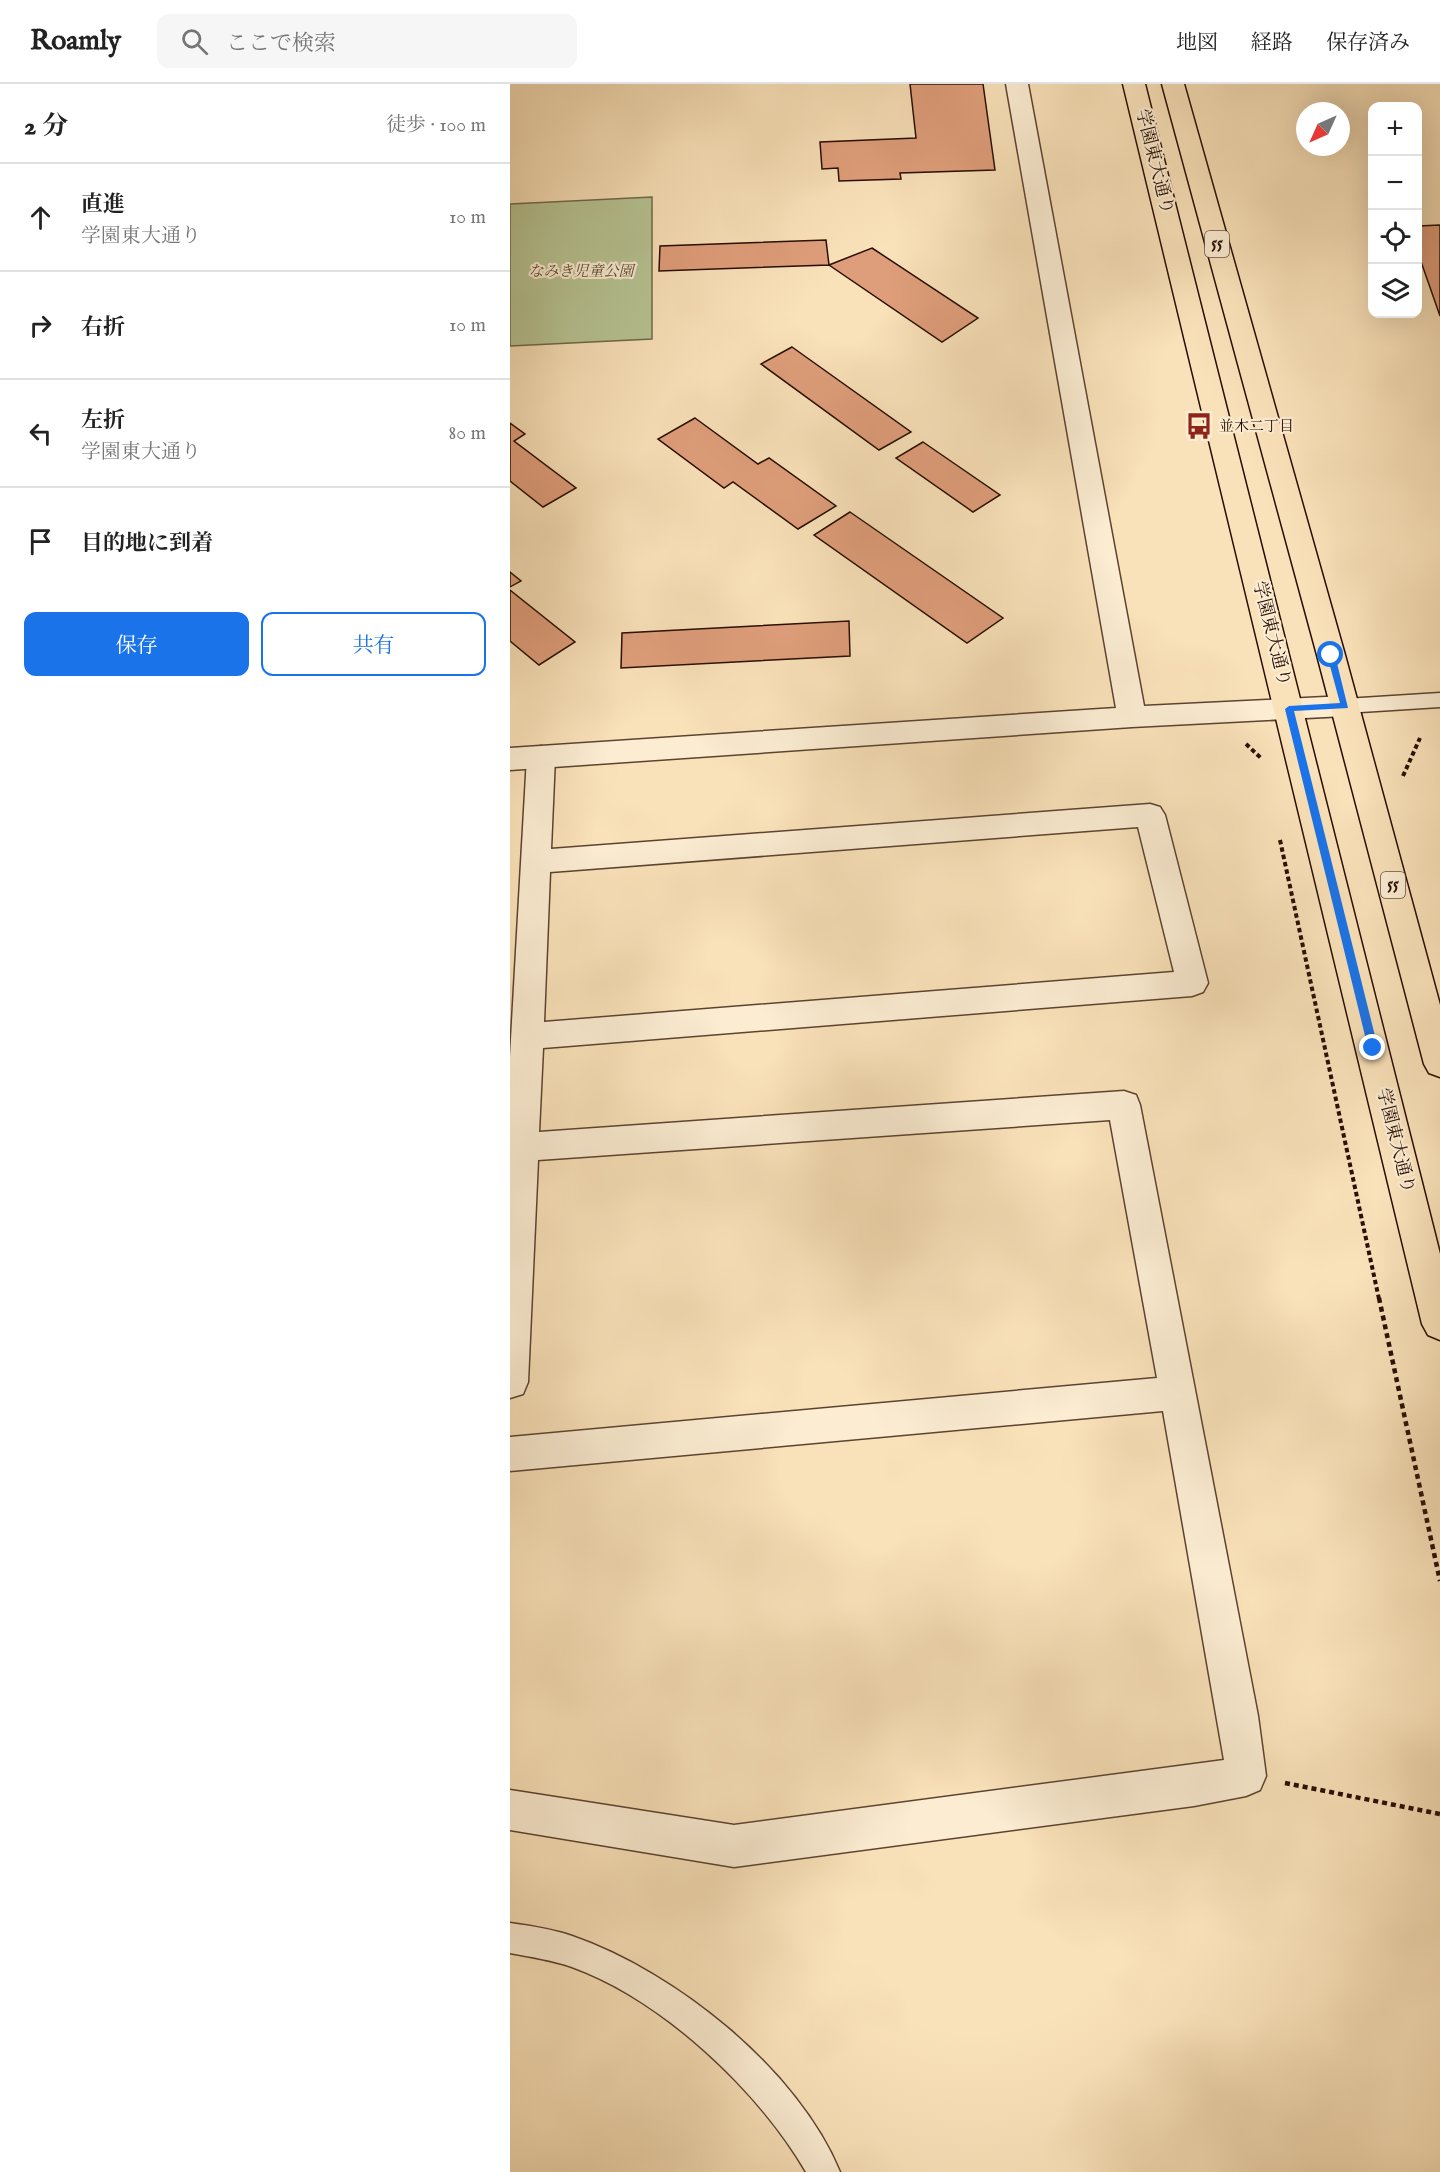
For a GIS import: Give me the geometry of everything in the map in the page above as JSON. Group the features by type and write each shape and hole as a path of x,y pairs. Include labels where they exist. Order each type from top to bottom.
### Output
{"main road":[{"name":"学園東大通り","path":"1134,84 1440,1324"},
{"name":"学園東大通り","path":"1173,84 1345,706 1440,1064"}],"street":[{"path":"1017,84 1132,717"},
{"path":"510,759 1132,717 1345,706"},
{"path":"510,1382 540,757"},
{"path":"526,1036 1192,983 1150,815 535,862"},
{"path":"510,1810 734,1846 1182,1788 1246,1776 1238,1716 1124,1105 521,1147"},
{"path":"510,1454 1178,1393"}],"lane":[{"path":"1345,706 1440,700"},
{"path":"510,1938 538,1942 581,1955 622,1975 686,2018 745,2065 797,2128 824,2172"}],"path":[{"path":"1240,741 1256,751 1262,760"},
{"path":"1277,830 1440,1581"},
{"path":"1246,1776 1440,1814"}],"green space":[{"name":"なみき児童公園","path":"652,197 652,339 510,346 510,204"}],"building":[{"path":"910,84 983,84 995,170 900,173 901,179 839,181 838,168 822,169 820,142 916,138"},
{"path":"1440,225 1440,316 1422,264 1422,226"},
{"path":"826,240 829,265 659,271 660,246"},
{"path":"872,248 978,318 942,342 829,265"},
{"path":"792,347 911,432 879,450 761,364"},
{"path":"695,418 758,464 769,458 836,506 798,529 733,482 724,488 658,439"},
{"path":"510,423 525,434 514,441 576,488 543,507 510,481"},
{"path":"923,442 1000,495 973,512 896,458"},
{"path":"850,512 1003,618 967,643 814,535"},
{"path":"510,572 521,581 510,587"},
{"path":"510,590 575,642 539,665 510,641"},
{"path":"849,621 850,656 621,668 622,633"}],"place":[{"name":"並木二丁目","path":"1199,426"}],"route":[{"path":"1331,655 1345,706 1289,709 1373,1048"}]}
